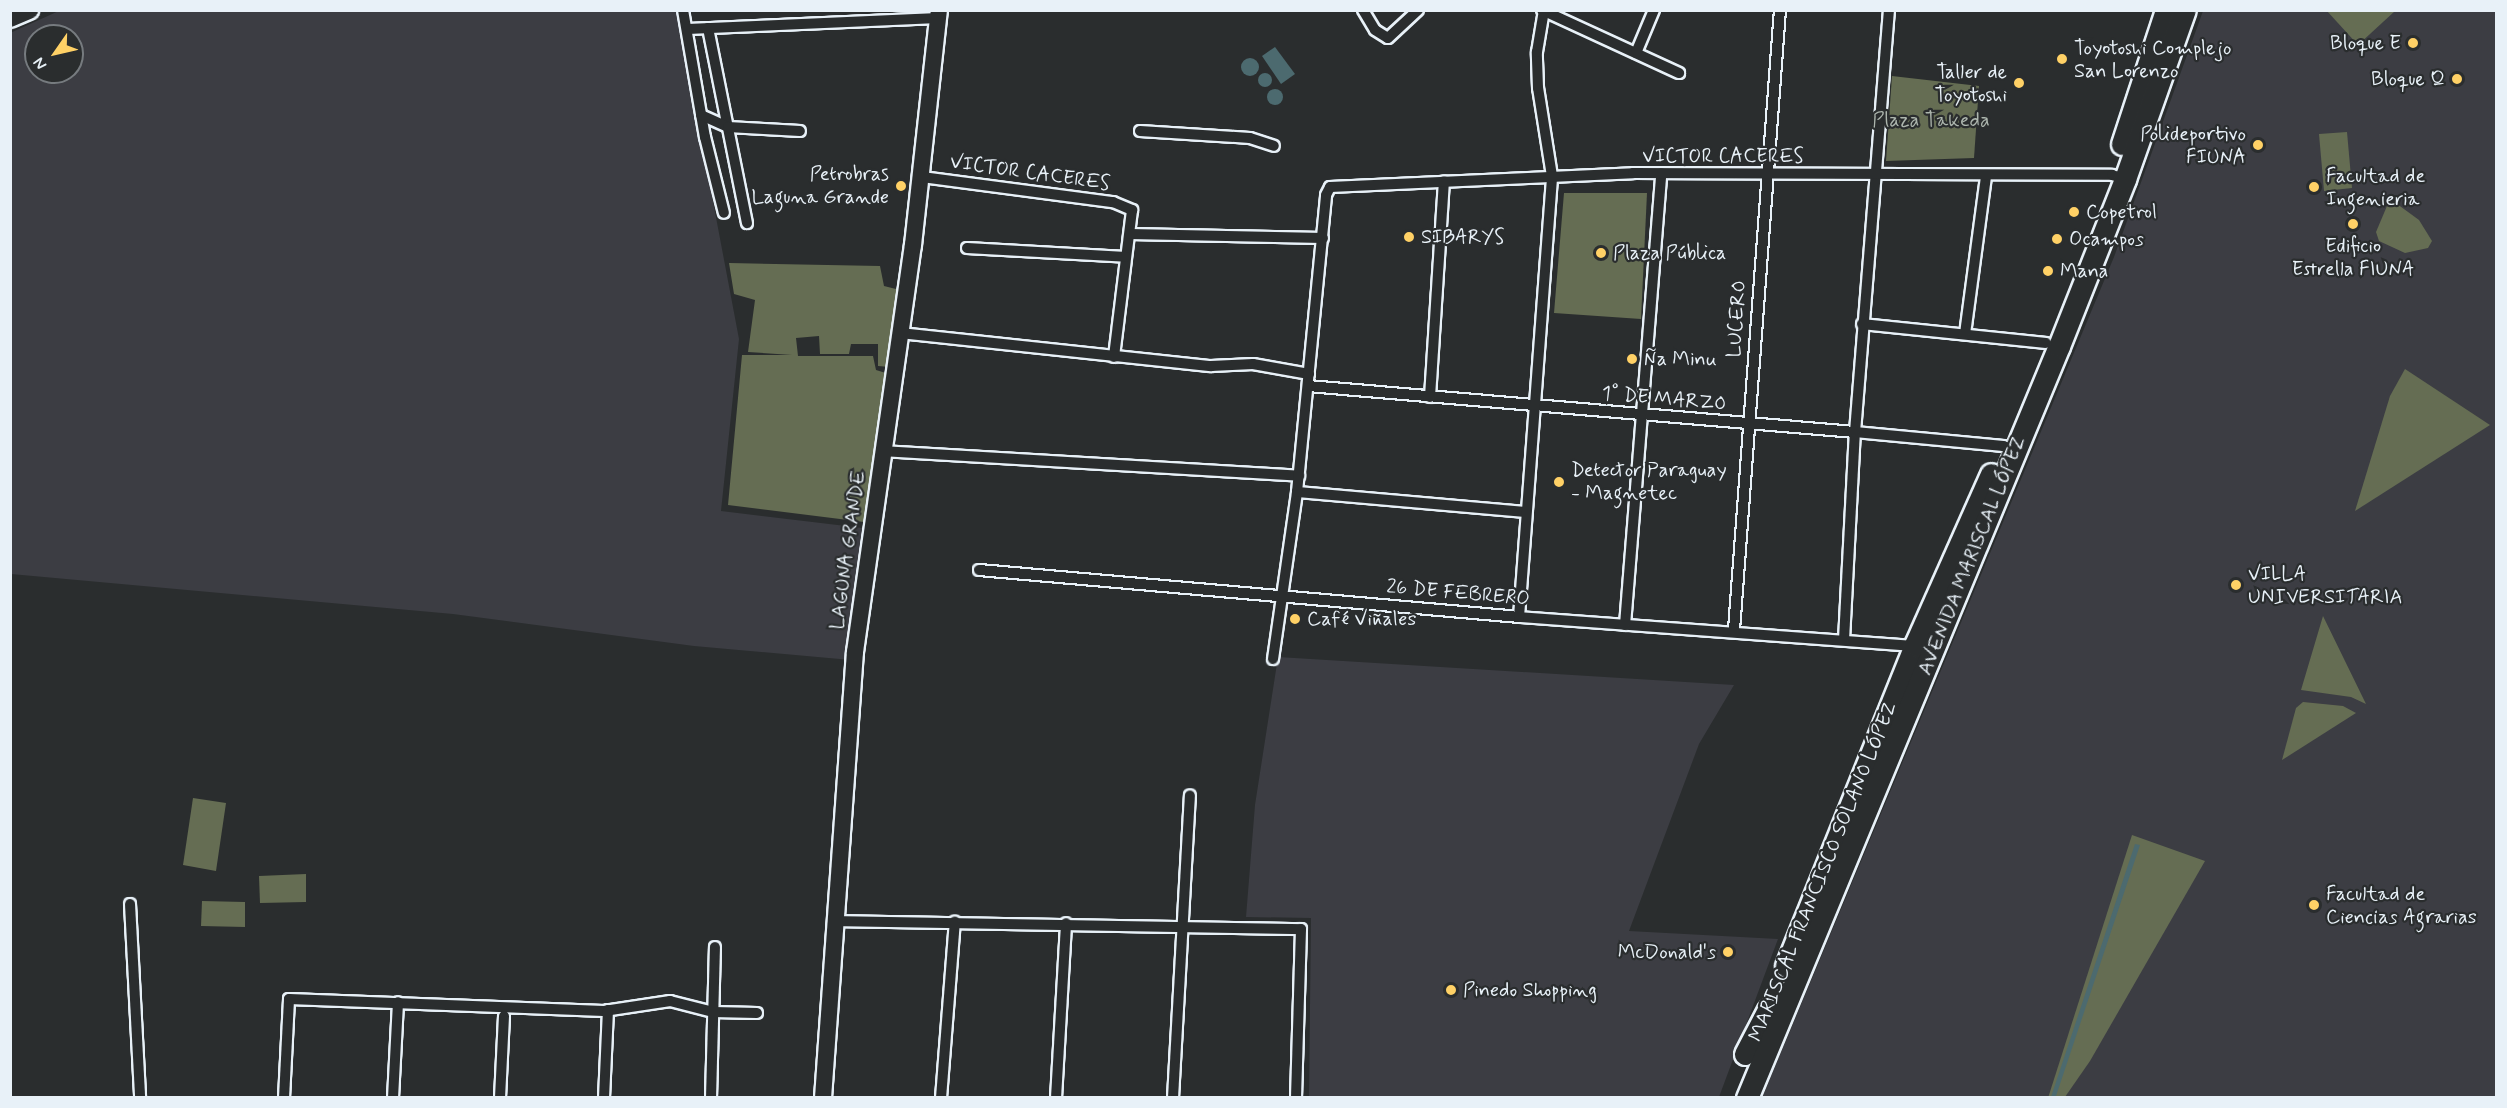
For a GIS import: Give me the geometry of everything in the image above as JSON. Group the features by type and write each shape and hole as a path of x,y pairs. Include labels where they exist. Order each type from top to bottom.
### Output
{"highway":[{"path":"2010,448 2046,343 2118,177 2166,10"},
{"name":"AVENIDA MARISCAL LÓPEZ","path":"1747,1098 1925,647 2010,448 2185,10"},
{"name":"MARISCAL FRANCISCO SOLANO LÓPEZ","path":"1731,1098 1925,647"},
{"path":"1745,1054 1768,1010"}],"main road":[{"path":"10,18 28,10"},
{"name":"LAGUNA GRANDE","path":"823,1098 855,652 922,177 939,14"}],"street":[{"path":"683,10 701,115 724,213"},
{"path":"1363,10 1384,38 1400,31 1418,10"},
{"path":"1636,52 1654,10"},
{"name":"LUCERO","path":"1734,630 1747,424 1780,10"},
{"path":"1844,640 1862,324 1888,10"},
{"path":"1519,617 1552,176 1538,88 1537,52 1544,11 1679,74"},
{"path":"687,28 939,14"},
{"path":"708,28 747,223"},
{"path":"701,115 728,127 800,132"},
{"path":"1140,131 1250,138 1274,146"},
{"path":"1625,625 1644,416 1661,173"},
{"name":"VICTOR CACERES","path":"1323,238 1326,195 1330,187 1338,185 1661,173 2118,177"},
{"name":"VICTOR CACERES","path":"922,177 1113,202 1132,210 1130,234"},
{"path":"1965,334 1986,177"},
{"path":"1430,397 1444,181"},
{"path":"1114,357 1130,234 1323,238 1299,476 1284,596 1273,659"},
{"path":"967,248 1126,257"},
{"path":"1862,324 2046,343"},
{"path":"900,333 1211,366 1253,364 1309,374"},
{"name":"1° DE MARZO","path":"1308,386 1855,432 2010,448"},
{"path":"882,451 1299,476"},
{"path":"1297,492 1526,512"},
{"name":"26 DE FEBRERO","path":"979,570 1519,617 1734,630 1925,647"},
{"path":"1173,1098 1190,795"},
{"path":"130,904 140,1098"},
{"path":"836,921 1182,924 1301,929 1296,1098"},
{"path":"941,1098 955,922"},
{"path":"1056,1098 1066,923"},
{"path":"711,1098 715,947"},
{"path":"284,1098 289,999 608,1010 670,1001 713,1012 757,1014"},
{"path":"393,1098 398,1002"},
{"path":"604,1098 608,1010"},
{"path":"500,1098 504,1016"}],"shaded area":[{"path":"61,10 677,11 739,339 721,511 871,529 851,660 694,646 453,614 11,574 10,33 24,27 24,84 84,84 84,24 30,24"},
{"name":"VILLA UNIVERSITARIA","path":"2203,11 2496,11 2496,1097 1762,1098 2114,257"},
{"path":"1278,657 1734,685 1699,744 1629,931 1778,939 1719,1097 1309,1096 1311,918 1246,917 1255,805"}],"green space":[{"path":"2327,11 2395,11 2358,45"},
{"name":"Plaza Takeda","path":"1892,76 1979,86 1974,158 1886,161"},
{"path":"2347,132 2352,188 2324,191 2319,134"},
{"name":"Plaza Pública","path":"1564,193 1647,193 1641,319 1554,313"},
{"path":"2393,201 2419,220 2432,241 2428,248 2405,253 2379,241 2376,232 2387,206"},
{"path":"729,263 880,266 884,286 896,289 900,302 890,367 878,366 878,344 851,344 849,354 820,354 819,336 796,338 798,356 873,356 876,370 889,374 864,522 728,505 742,355 792,355 748,352 755,300 734,294"},
{"path":"2405,369 2490,425 2355,511 2390,396"},
{"path":"2323,616 2366,704 2351,697 2301,690"},
{"path":"2303,702 2343,706 2356,713 2282,760 2296,708"},
{"path":"193,798 226,803 216,871 183,865"},
{"path":"2132,835 2205,861 2090,1061 2065,1097 2048,1098"},
{"path":"306,874 306,902 260,903 259,876"},
{"path":"202,901 245,902 245,927 201,926"}],"water":[{"path":"1275,47 1295,74 1281,84 1262,56"},
{"path":"1250,58 1258,63 1259,67 1254,75 1250,76 1242,71 1241,67 1246,59"},
{"path":"1262,73 1268,73 1272,80 1268,87 1262,87 1258,83 1258,77"},
{"path":"1275,89 1283,97 1275,105 1267,97"},
{"path":"2135,844 2140,845 2056,1096 2051,1097"}],"place":[{"name":"Bloque E","path":"2413,43"},
{"name":"Toyotoshi Complejo San Lorenzo","path":"2062,59"},
{"name":"Bloque Q","path":"2457,79"},
{"name":"Taller de Toyotoshi","path":"2019,83"},
{"name":"Polideportivo FIUNA","path":"2258,145"},
{"name":"Petrobras Laguna Grande","path":"901,186"},
{"name":"Facultad de Ingenieria","path":"2314,187"},
{"name":"Copetrol","path":"2074,212"},
{"name":"Edificio Estrella FIUNA","path":"2353,224"},
{"name":"SIBARYS","path":"1409,237"},
{"name":"Ocampos","path":"2057,239"},
{"name":"Plaza Pública","path":"1601,253"},
{"name":"Mana","path":"2048,271"},
{"name":"Ña Minu","path":"1632,359"},
{"name":"Detector Paraguay - Magnetec","path":"1559,482"},
{"name":"VILLA UNIVERSITARIA","path":"2236,585"},
{"name":"Café Viñales","path":"1295,619"},
{"name":"Facultad de Ciencias Agrarias","path":"2314,905"},
{"name":"McDonald's","path":"1728,952"},
{"name":"Pinedo Shopping","path":"1451,990"}]}
